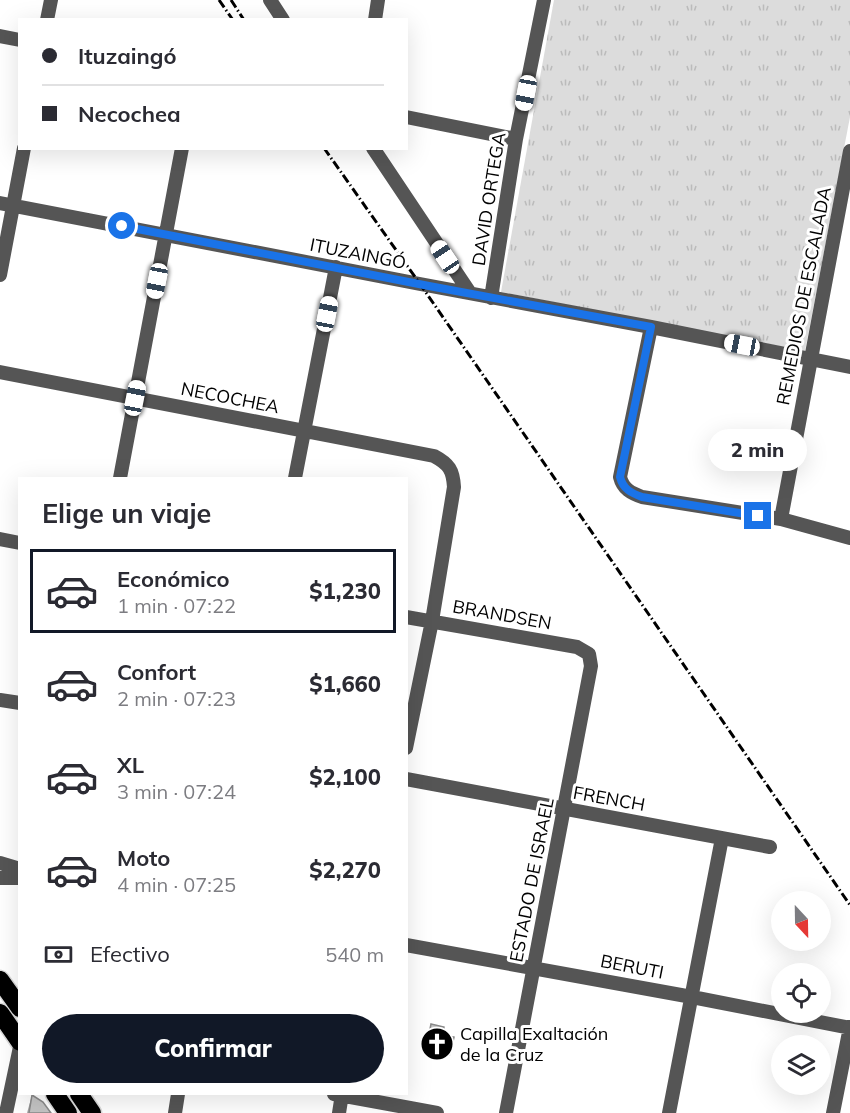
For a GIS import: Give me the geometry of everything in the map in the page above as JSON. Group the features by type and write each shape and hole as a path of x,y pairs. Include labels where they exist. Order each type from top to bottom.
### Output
{"highway":[{"path":"0,980 18,1005"},
{"path":"0,1013 14,1039"},
{"path":"56,1095 68,1113"},
{"path":"80,1095 92,1113"}],"street":[{"path":"47,18 51,0"},
{"path":"270,0 282,18"},
{"path":"375,18 378,0"},
{"name":"DAVID ORTEGA","path":"491,298 516,139 544,0"},
{"path":"0,36 18,39"},
{"path":"408,117 516,139"},
{"path":"0,275 7,204 23,150"},
{"path":"120,477 182,150"},
{"path":"374,150 470,293"},
{"name":"REMEDIOS DE ESCALADA","path":"781,519 811,359 845,210 850,151"},
{"name":"ITUZAINGÓ","path":"7,204 850,367"},
{"path":"295,477 336,267"},
{"path":"651,327 620,477 626,489 642,497 781,519 850,538"},
{"name":"NECOCHEA","path":"0,372 434,456 442,460 449,467 454,487 432,621"},
{"path":"0,539 18,543"},
{"name":"BRANDSEN","path":"408,617 577,646 588,654"},
{"path":"408,738 432,621"},
{"name":"ESTADO DE ISRAEL","path":"506,1113 591,666 588,654"},
{"path":"0,700 18,703"},
{"name":"FRENCH","path":"408,779 770,847"},
{"path":"669,1113 722,838"},
{"path":"0,864 18,868"},
{"path":"0,878 18,878"},
{"name":"BERUTI","path":"408,945 534,967 850,1028"},
{"path":"833,1113 850,1028"},
{"path":"6,1113 14,1039"},
{"path":"175,1113 178,1095"},
{"path":"339,1095 339,1113"},
{"path":"344,1095 437,1113"}],"green space":[{"path":"554,0 850,0 850,117 805,351 501,292"}],"building":[{"path":"431,1024 444,1027 443,1035 454,1037 451,1051 442,1052 443,1047 427,1044"},
{"path":"32,1095 43,1102 51,1113 29,1113"}],"railway":[{"path":"219,0 232,18"},
{"path":"231,0 243,18"},
{"path":"325,150 850,905"}],"place":[{"name":"Capilla Exaltación de la Cruz","path":"437,1044"}],"route":[{"path":"122,226 651,327 620,477 621,483 633,494 642,497 758,516"}]}
